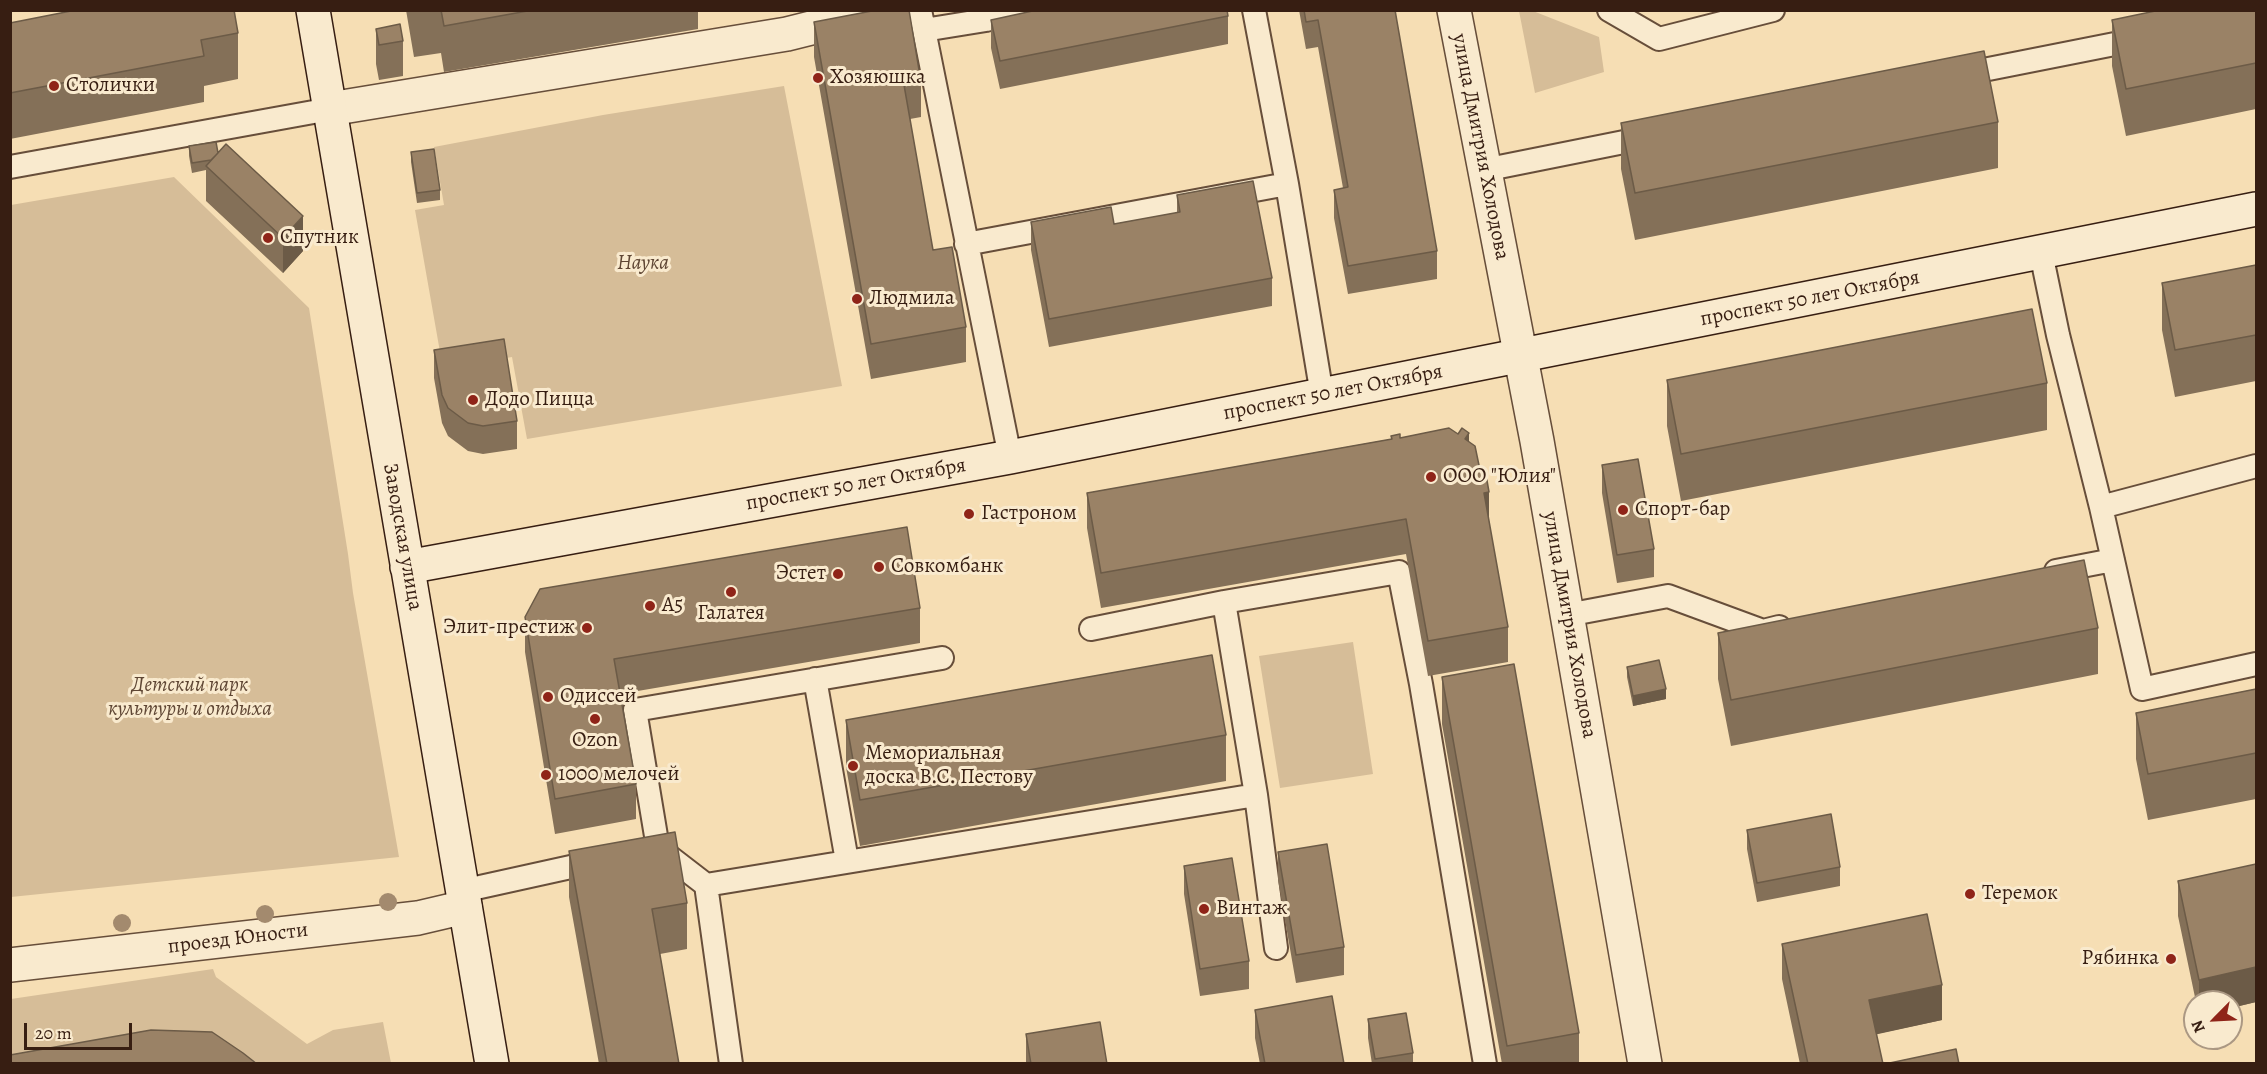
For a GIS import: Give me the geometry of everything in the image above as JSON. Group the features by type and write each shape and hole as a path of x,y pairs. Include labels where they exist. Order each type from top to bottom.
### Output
{"street":[{"name":"Заводская улица","path":"313,10 492,1064"},
{"path":"330,109 787,34 883,10"},
{"name":"улица Дмитрия Холодова","path":"1454,10 1537,441 1645,1064"},
{"name":"проспект 50 лет Октября","path":"407,567 1010,457 2256,209"},
{"name":"проезд Юности","path":"10,965 418,918 464,899"}],"lane":[{"path":"1010,457 922,20 986,20 1025,10"},
{"path":"1254,10 1287,184 1322,395"},
{"path":"1609,10 1659,39 1773,10"},
{"path":"1940,78 2163,34"},
{"path":"10,167 330,109"},
{"path":"1484,170 1670,132"},
{"path":"966,244 1287,184"},
{"path":"2041,253 2058,335 2101,507 2142,690 2256,664"},
{"path":"2101,507 2256,466"},
{"path":"2031,576 2113,560"},
{"path":"1091,629 1224,602 1399,572 1421,684 1485,1064"},
{"path":"1567,615 1668,596 1762,631 1798,624"},
{"path":"1224,602 1256,795 1276,948"},
{"path":"731,1064 706,885 657,848 635,710 942,658"},
{"path":"815,679 846,861"},
{"path":"706,885 1256,795"},
{"path":"464,899 657,848"}],"green space":[{"path":"1519,11 1533,11 1599,37 1604,72 1535,93"},
{"name":"Наука","path":"784,86 842,386 527,439 512,357 443,369 415,210 444,205 434,147 603,115"},
{"name":"Детский парк культуры и отдыха","path":"174,177 309,308 353,593 399,857 11,897 11,205"},
{"path":"1353,642 1373,774 1280,788 1259,656"},
{"path":"213,969 216,977 307,1044 333,1030 383,1022 391,1063 11,1064 11,999"}],"building":[{"path":"76,10 234,10 238,33 201,40 204,56 10,93 10,23"},
{"path":"441,10 533,10 444,26"},
{"path":"877,10 909,10 921,82 904,85 933,250 952,247 966,327 871,344 814,22"},
{"path":"1037,10 1227,10 1228,16 1000,61 991,20"},
{"path":"1304,10 1395,10 1437,251 1348,266 1334,190 1348,187 1318,20 1306,22"},
{"path":"2160,10 2256,10 2256,63 2126,89 2112,20"},
{"path":"400,24 403,41 379,45 376,29"},
{"path":"1984,51 1998,122 1635,193 1621,123"},
{"path":"216,142 218,153 211,160 192,163 189,146"},
{"path":"226,144 303,216 283,238 206,166"},
{"path":"434,149 440,190 417,193 411,152"},
{"path":"1253,181 1272,278 1049,319 1031,222 1111,207 1114,224 1180,212 1177,195"},
{"path":"2256,265 2256,335 2175,350 2162,283"},
{"path":"2032,309 2047,383 1681,454 1667,380"},
{"path":"504,339 517,421 483,426 468,423 448,408 442,395 434,350"},
{"path":"1449,428 1458,434 1462,428 1469,433 1465,439 1475,446 1480,470 1485,469 1489,492 1484,493 1508,627 1428,641 1406,519 1101,573 1087,493 1392,439 1391,436 1400,434 1400,438"},
{"path":"1638,459 1654,549 1617,555 1602,465"},
{"path":"907,527 920,608 614,659 636,784 555,799 525,617 540,589"},
{"path":"2084,560 2098,628 1731,700 1718,633"},
{"path":"1212,655 1226,735 860,800 846,720"},
{"path":"1659,660 1666,689 1633,696 1627,667"},
{"path":"1514,664 1579,1033 1507,1046 1442,677"},
{"path":"2256,689 2256,753 2148,774 2136,713"},
{"path":"1831,814 1840,867 1757,883 1747,830"},
{"path":"675,832 687,903 652,909 679,1064 607,1064 569,851"},
{"path":"1327,844 1344,947 1296,955 1278,852"},
{"path":"1232,858 1249,961 1200,969 1184,866"},
{"path":"2256,864 2256,967 2199,980 2178,881"},
{"path":"1927,914 1942,985 1869,1000 1883,1064 1808,1064 1782,944"},
{"path":"1332,996 1344,1064 1265,1064 1255,1010"},
{"path":"1406,1013 1413,1053 1375,1059 1368,1019"},
{"path":"1100,1022 1107,1064 1031,1064 1026,1034"},
{"path":"151,1030 212,1032 257,1064 10,1064 10,1055"},
{"path":"1956,1049 1959,1064 1885,1064"}],"place":[{"name":"Хозяюшка","path":"818,78"},
{"name":"Столички","path":"54,86"},
{"name":"Спутник","path":"268,238"},
{"name":"Людмила","path":"857,299"},
{"name":"Додо Пицца","path":"473,400"},
{"name":"ООО \"Юлия\"","path":"1431,477"},
{"name":"Спорт-бар","path":"1623,510"},
{"name":"Гастроном","path":"969,514"},
{"name":"Совкомбанк","path":"879,567"},
{"name":"Эстет","path":"838,574"},
{"name":"Галатея","path":"731,592"},
{"name":"А5","path":"650,606"},
{"name":"Элит-престиж","path":"587,628"},
{"name":"Одиссей","path":"548,697"},
{"name":"Ozon","path":"595,719"},
{"name":"Мемориальная доска В.С. Пестову","path":"853,766"},
{"name":"1000 мелочей","path":"546,775"},
{"name":"Теремок","path":"1970,894"},
{"name":"Винтаж","path":"1204,909"},
{"name":"Рябинка","path":"2171,959"}]}
